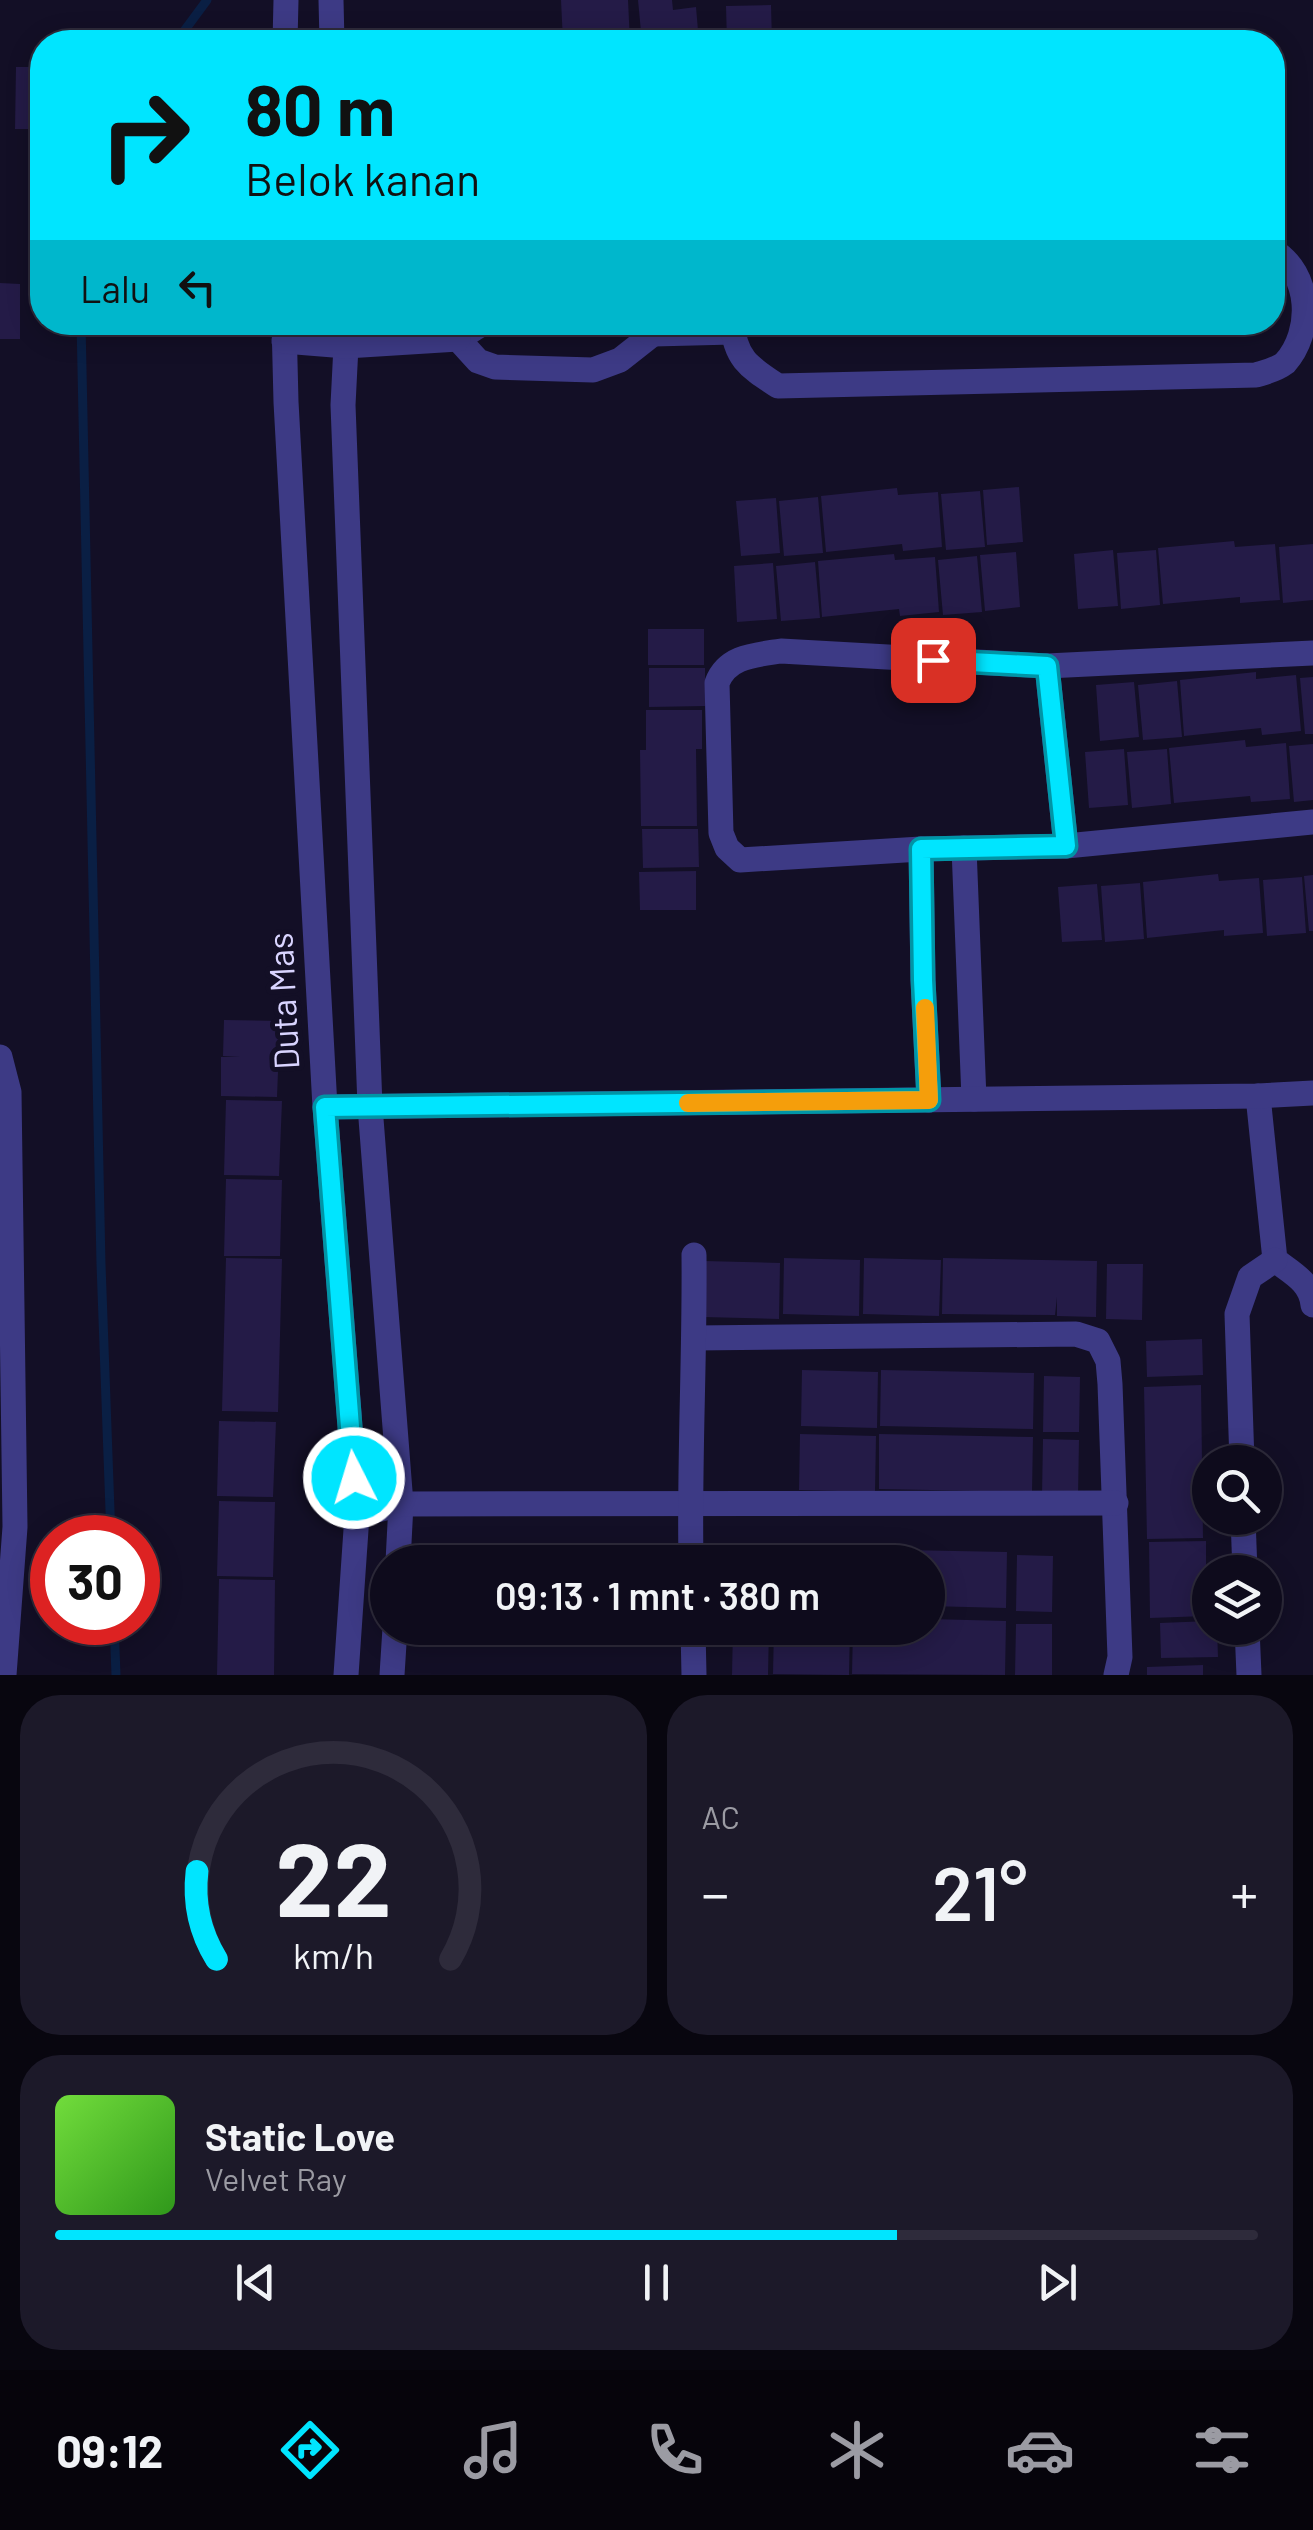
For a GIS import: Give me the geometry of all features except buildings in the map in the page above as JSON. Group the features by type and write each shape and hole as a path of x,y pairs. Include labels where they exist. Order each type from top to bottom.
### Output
{"street":[{"path":"285,30 286,0"},
{"path":"332,0 332,30"},
{"path":"733,335 747,366 778,386 1256,375 1277,369 1288,360 1307,327 1308,297 1303,282 1285,261"},
{"name":"Duta Mas","path":"284,335 325,1107 356,1515 346,1675"},
{"path":"345,335 343,404 370,1106 401,1504 399,1545"},
{"path":"364,335 458,340 466,335"},
{"path":"458,340 478,361 495,367 594,370 620,360 652,335"},
{"path":"1313,653 1047,666 781,651 729,664 717,683 721,833 727,848 740,860 921,849 1066,846 1313,822"},
{"path":"1047,666 1066,846"},
{"path":"964,848 974,1100"},
{"path":"921,849 929,1100"},
{"path":"0,1057 9,1092 15,1527 4,1675"},
{"path":"325,1107 1313,1093"},
{"path":"1258,1096 1275,1260 1307,1284 1313,1305"},
{"path":"691,1545 694,1255"},
{"path":"1241,1445 1237,1314 1250,1277 1275,1260"},
{"path":"695,1338 1076,1334 1098,1342 1108,1361 1116,1503 1120,1657 1116,1675"},
{"path":"356,1515 401,1504 1116,1503"},
{"path":"392,1675 394,1645"},
{"path":"693,1645 694,1675"},
{"path":"1248,1645 1249,1675"}],"waterway":[{"path":"185,30 207,0"},
{"path":"81,335 101,1264 110,1515"},
{"path":"115,1645 116,1675"}],"slow traffic":[{"path":"688,1103 929,1100 925,1008"}],"route":[{"path":"354,1478 325,1107 929,1100 921,849 1066,846 1047,666 933,660"}]}
